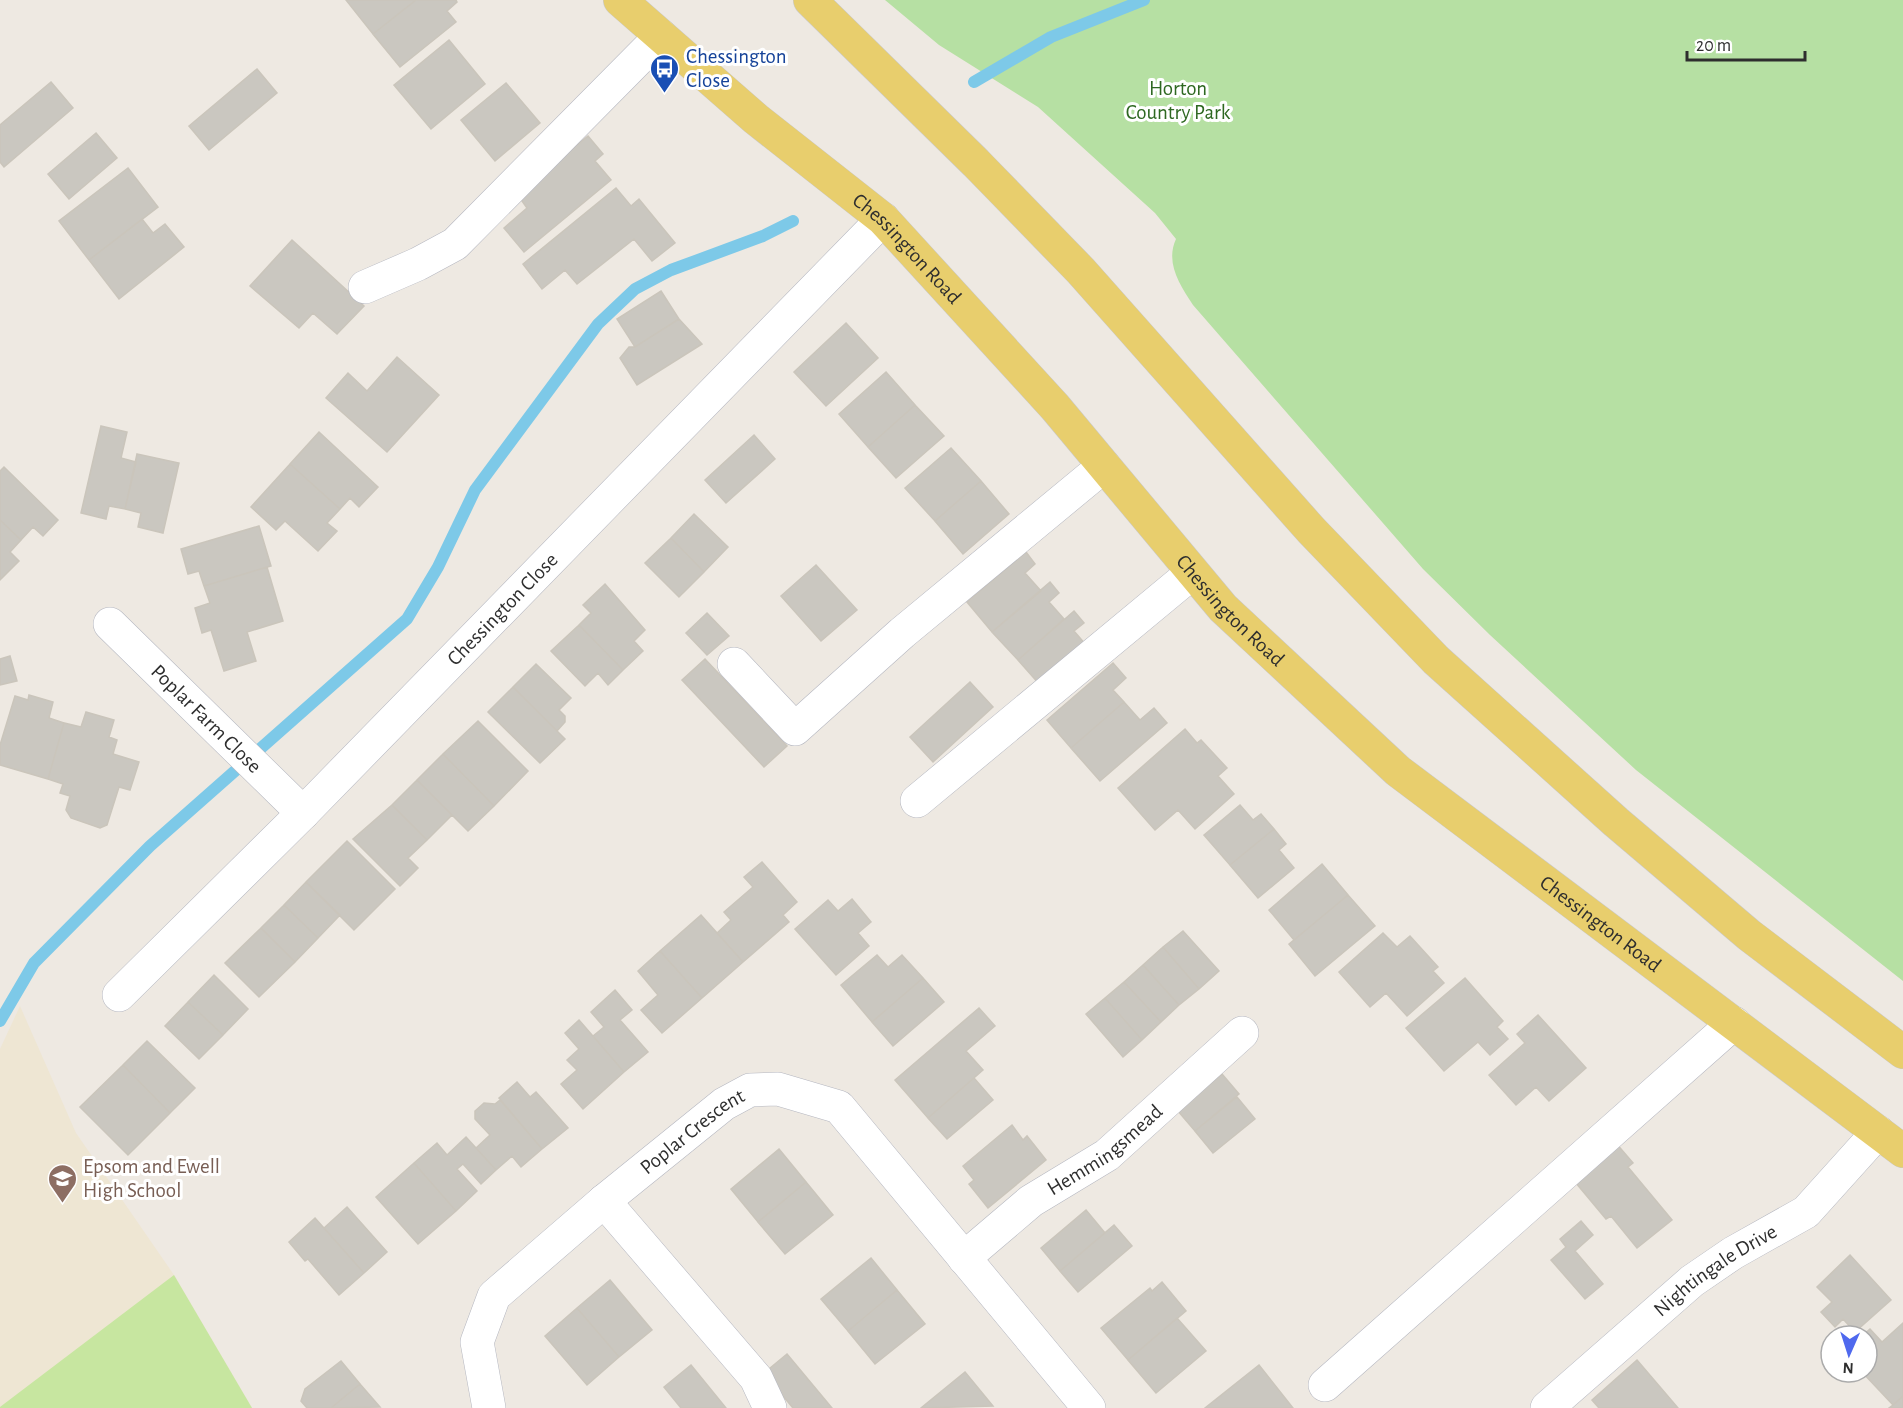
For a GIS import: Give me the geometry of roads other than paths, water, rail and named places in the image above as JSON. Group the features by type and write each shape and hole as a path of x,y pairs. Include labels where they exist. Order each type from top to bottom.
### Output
{"main road":[{"name":"Chessington Road","path":"620,0 756,119 883,219 1055,407 1223,608 1398,771 1890,1142"},
{"path":"810,0 976,162 1073,263 1311,530 1436,660 1616,822 1749,935 1903,1052"}],"street":[{"path":"365,287 418,264 455,244 661,36"},
{"name":"Chessington Close","path":"118,995 303,813 883,219"},
{"path":"735,664 795,729 902,633 1104,466"},
{"path":"917,801 1192,573"},
{"name":"Poplar Farm Close","path":"110,624 303,813"},
{"path":"1325,1385 1734,1023"},
{"name":"Hemmingsmead","path":"964,1258 1031,1201 1107,1155 1242,1033"},
{"name":"Poplar Crescent","path":"489,1408 477,1342 494,1296 604,1201 724,1104 750,1090 778,1089 839,1107 1089,1408"},
{"name":"Nightingale Drive","path":"1547,1408 1692,1281 1733,1253 1806,1212 1890,1142"},
{"path":"604,1201 756,1378 770,1408"}],"waterway":[{"path":"974,82 1051,37 1144,0"},
{"path":"0,1021 34,963 150,846 407,619 438,567 475,490 598,324 635,289 671,270 763,236 793,221"}],"place":[{"name":"Chessington Close","path":"665,94"},
{"name":"Epsom and Ewell High School","path":"62,1204"}],"park label":[{"name":"Horton Country Park","path":"1178,100"}]}
